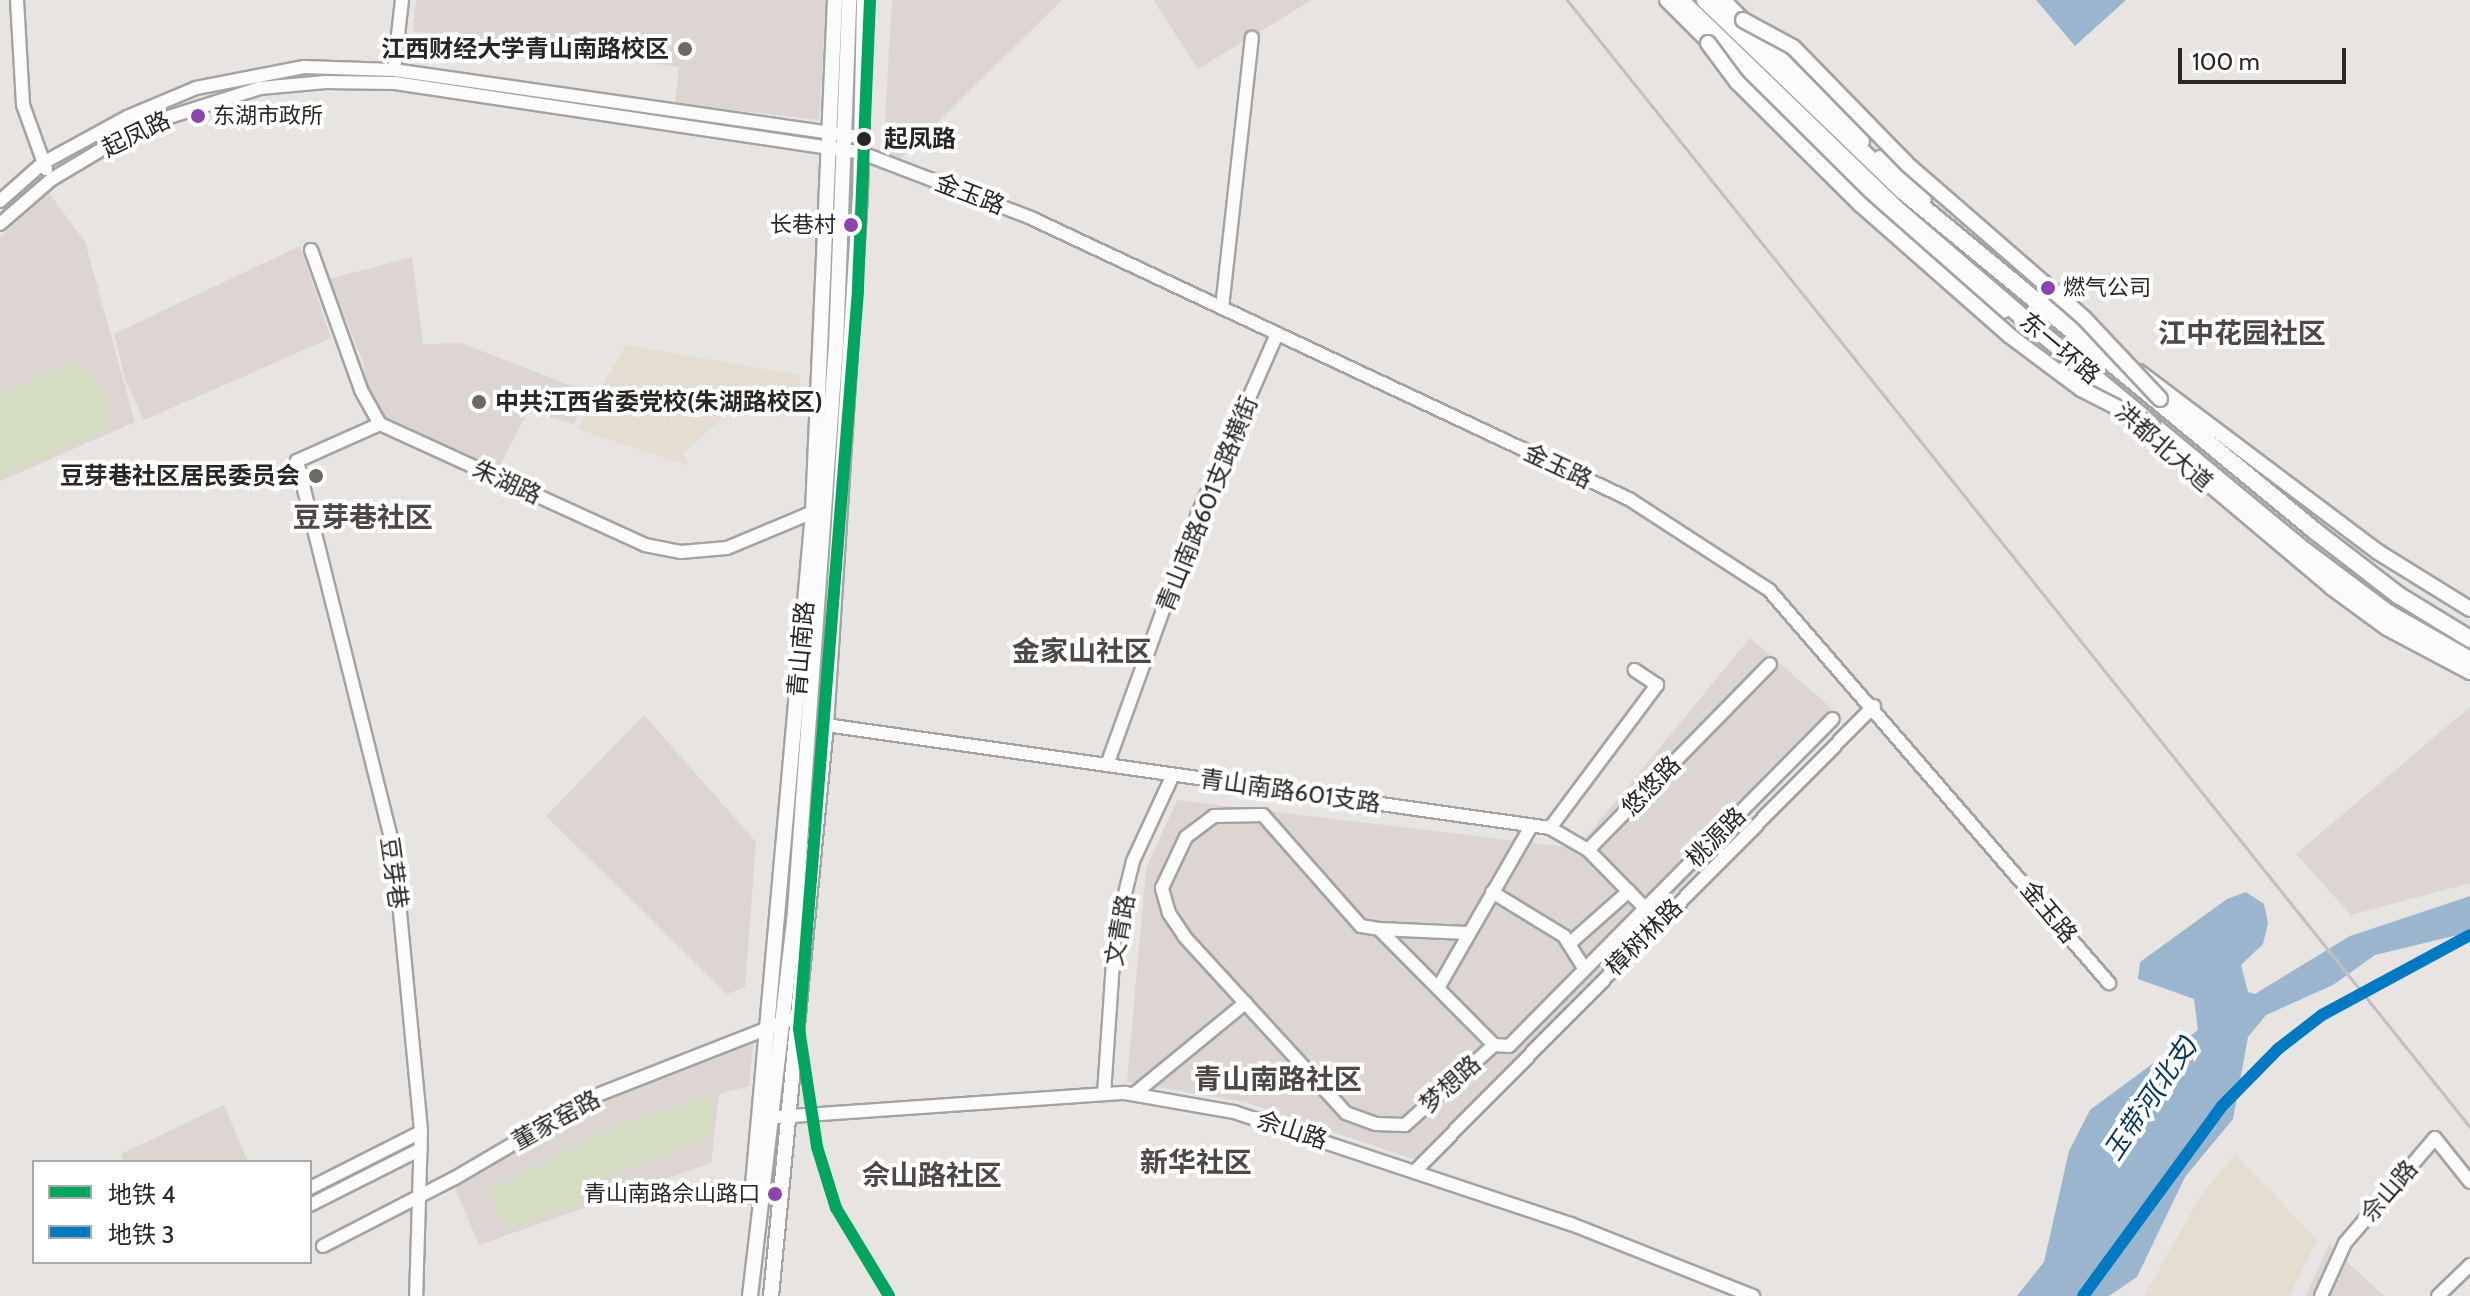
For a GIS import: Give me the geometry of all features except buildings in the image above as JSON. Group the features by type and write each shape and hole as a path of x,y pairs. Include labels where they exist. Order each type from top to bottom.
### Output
{"highway":[{"name":"东一环路","path":"1680,0 1894,207 2152,425 2388,613 2470,660"},
{"name":"东一环路","path":"1705,0 1903,191 2160,399 2315,531 2398,595 2470,639"}],"main road":[{"name":"青山南路","path":"741,1296 774,1118 784,1021 826,725 846,142 835,0"},
{"path":"784,1021 828,586 850,0"},
{"name":"青山南路","path":"771,1296 774,1118 784,1021 813,512 846,142 864,0"},
{"name":"洪都北大道","path":"1667,0 1878,210 2331,587 2387,628 2470,672"},
{"name":"洪都北大道","path":"1723,0 1922,198 2117,357 2219,427 2378,552 2470,609"},
{"path":"1743,20 1793,47 1907,164 2084,318 2160,399"},
{"path":"1708,43 1737,82 1861,205 2010,336 2081,389 2152,425"},
{"path":"750,1296 774,1118"},
{"path":"758,1296 774,1118"}],"street":[{"path":"17,0 23,105 43,163 52,179"},
{"path":"394,70 402,0"},
{"path":"1222,308 1252,38"},
{"name":"起凤路","path":"0,201 43,163 127,117 196,88 304,67 394,70 846,142"},
{"name":"起凤路","path":"0,224 52,179 141,126 260,88 326,82 395,83 846,142"},
{"name":"金玉路","path":"846,142 1031,218 1629,499 1769,590 1874,706 2109,983"},
{"path":"311,250 361,390 380,424"},
{"name":"青山南路601支路横街","path":"1107,765 1198,514 1277,334"},
{"name":"朱湖路","path":"380,424 645,545 681,552 727,548 813,512"},
{"name":"豆芽巷","path":"380,424 297,461 394,850 421,1132 416,1296"},
{"name":"悠悠路","path":"1588,850 1770,664"},
{"path":"1635,670 1657,685 1550,828 1588,850 1645,908"},
{"name":"樟树林路","path":"1416,1170 1515,1066 1874,706"},
{"name":"桃源路","path":"1494,1045 1509,1046 1833,719"},
{"name":"青山南路601支路","path":"826,725 1550,828"},
{"name":"文青路","path":"1104,1094 1115,934 1133,861 1173,775"},
{"name":"梦想路","path":"1263,815 1361,926 1379,929 1438,988 1494,1045 1405,1125 1376,1124 1346,1113 1185,937 1169,913 1162,888 1186,837 1214,816 1263,815"},
{"path":"1438,988 1531,826"},
{"path":"1569,944 1629,891"},
{"path":"1492,892 1569,944 1585,969"},
{"path":"1379,929 1467,933"},
{"path":"1134,1094 1245,1003"},
{"name":"董家窑路","path":"323,1246 419,1196 595,1096 784,1021"},
{"path":"1494,1045 1515,1066"},
{"name":"佘山路","path":"774,1118 1104,1094 1134,1094 1234,1112 1416,1170 1642,1250 1753,1296"},
{"path":"312,1187 421,1132"},
{"name":"佘山路","path":"2321,1296 2345,1243 2435,1138 2470,1182"},
{"path":"312,1204 421,1149"},
{"path":"2438,1296 2470,1265"}],"shaded area":[{"name":"江西财经大学青山南路校区","path":"416,0 826,0 819,120 675,103 679,67 413,31"},
{"path":"892,0 1062,0 898,161 883,154"},
{"path":"1153,0 1312,0 1198,69"},
{"path":"49,193 85,242 135,422 0,481 0,237"},
{"path":"300,246 331,338 144,420 125,379 114,334"},
{"name":"中共江西省委党校(朱湖路校区)","path":"412,257 423,344 461,343 587,392 574,424 528,411 498,469 386,420 366,386 363,362 329,279"},
{"path":"626,345 800,375 799,390 747,396 684,453 689,466 577,429"},
{"path":"1750,638 1843,718 1418,1161 1245,1102 1127,1082 1146,869 1177,800 1577,848"},
{"path":"2470,707 2470,883 2351,915 2296,854"},
{"path":"644,715 756,842 745,987 727,994 546,816"},
{"path":"754,1037 749,1086 719,1094 711,1163 479,1245 453,1183 595,1101"},
{"path":"224,1105 247,1160 123,1160 121,1154"},
{"path":"2235,1154 2317,1240 2289,1296 2144,1296 2198,1200"},
{"path":"2329,1245 2384,1296 2306,1296"}],"green space":[{"path":"73,362 94,376 108,399 107,430 0,476 0,394"},
{"path":"711,1096 709,1137 599,1180 603,1196 505,1229 489,1191 621,1124"}],"water":[{"path":"2036,0 2126,0 2075,46"},
{"name":"玉带河(北支)","path":"2246,892 2264,904 2268,923 2263,944 2241,965 2248,992 2255,994 2350,936 2470,896 2470,932 2375,955 2333,985 2266,1015 2248,1037 2233,1119 2185,1177 2137,1277 2109,1296 2017,1296 2044,1262 2069,1151 2090,1110 2198,1030 2194,999 2138,979 2140,962 2227,899"}],"railway":[{"path":"1567,0 2470,1127"}],"metro line":[{"name":"4","path":"870,0 858,291 799,1029 817,1147 836,1208 889,1296"},
{"name":"3","path":"2083,1296 2222,1106 2278,1049 2322,1015 2470,935"}],"place":[{"name":"江西财经大学青山南路校区","path":"685,49"},
{"name":"东湖市政所","path":"198,116"},
{"name":"起凤路","path":"864,139"},
{"name":"长巷村","path":"851,225"},
{"name":"燃气公司","path":"2048,288"},
{"name":"中共江西省委党校(朱湖路校区)","path":"479,402"},
{"name":"豆芽巷社区居民委员会","path":"316,476"},
{"name":"青山南路佘山路口","path":"775,1194"}],"district":[{"name":"江中花园社区","path":"2242,333"},
{"name":"豆芽巷社区","path":"363,517"},
{"name":"金家山社区","path":"1082,651"},
{"name":"青山南路社区","path":"1278,1079"},
{"name":"新华社区","path":"1196,1162"},
{"name":"佘山路社区","path":"932,1175"}]}
